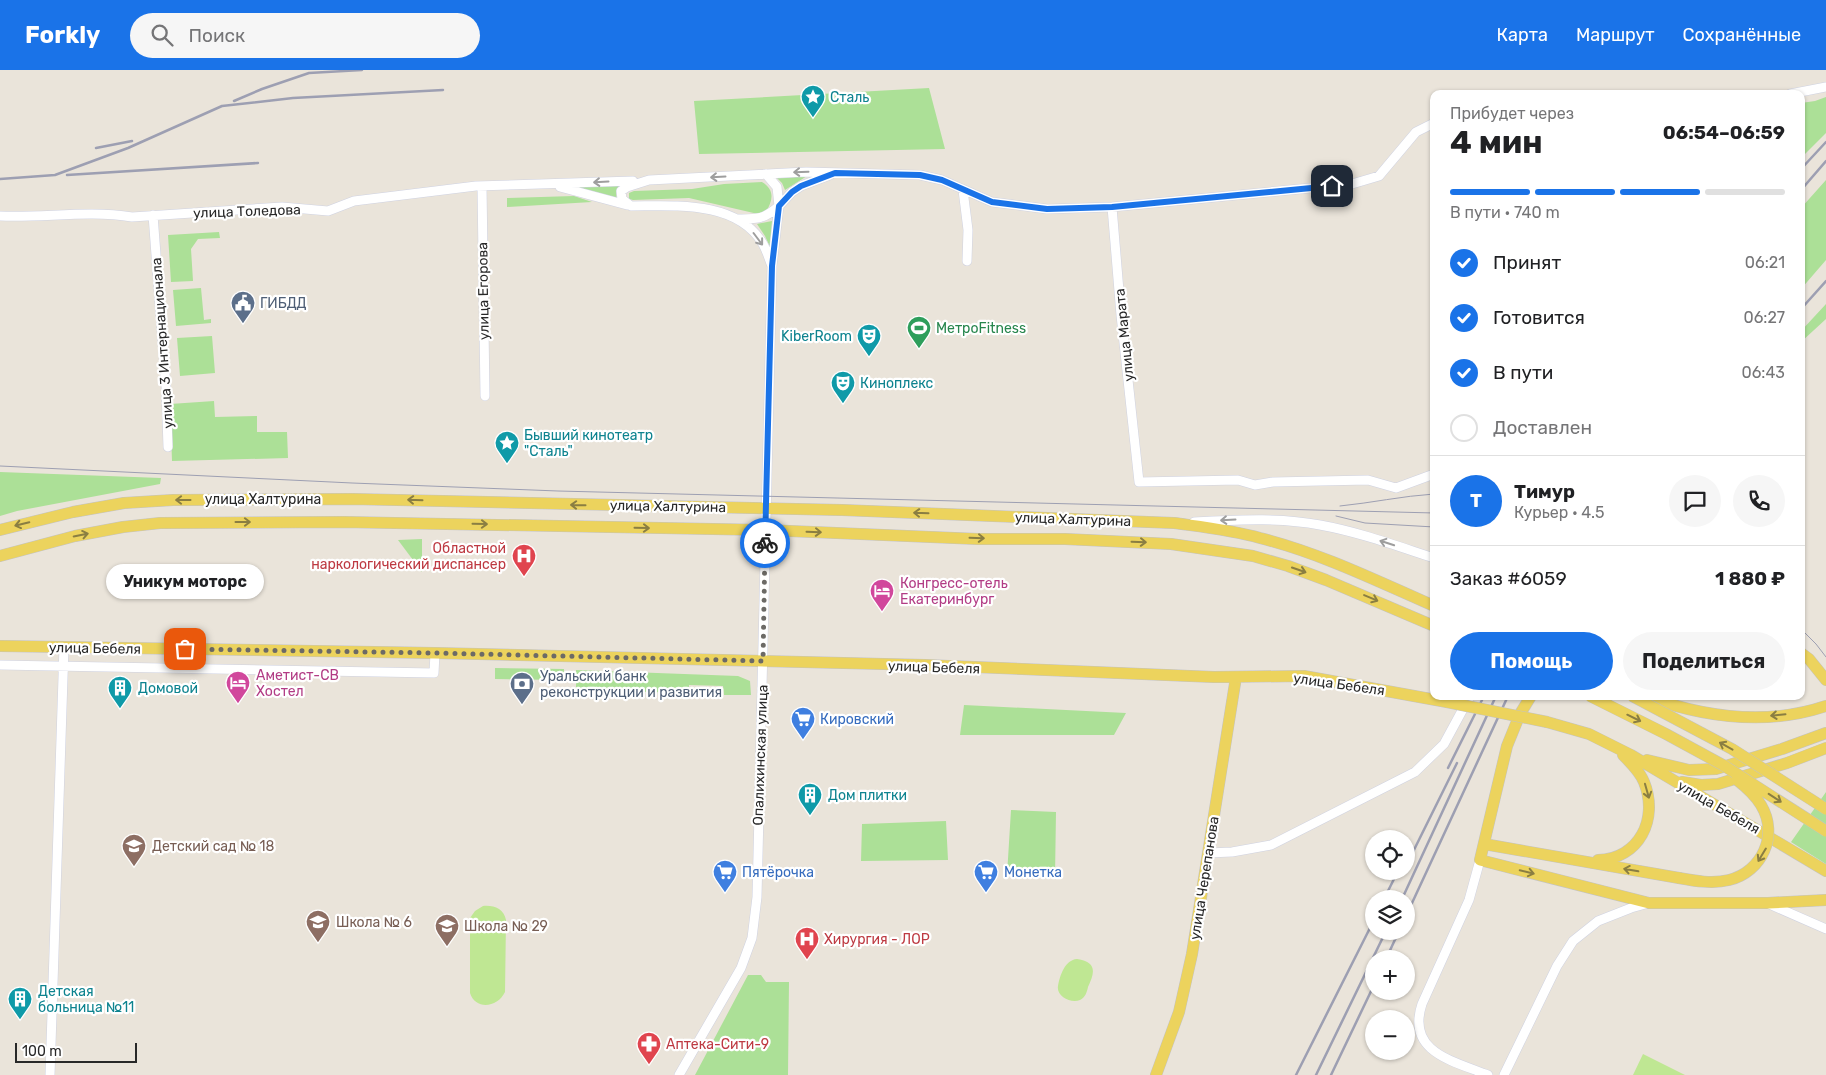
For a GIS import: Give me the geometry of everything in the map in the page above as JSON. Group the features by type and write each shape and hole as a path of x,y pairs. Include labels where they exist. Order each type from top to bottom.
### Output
{"main road":[{"name":"улица Халтурина","path":"0,530 73,512 124,503 173,500 352,498 766,508 1174,523 1215,528 1259,537 1294,548 1430,604"},
{"name":"улица Халтурина","path":"0,556 75,536 123,527 160,523 344,522 766,530 1171,544 1253,556 1326,580 1430,624"},
{"name":"улица Бебеля","path":"0,646 435,653 925,665 1236,677 1304,676 1430,699"},
{"path":"1805,656 1826,680"},
{"name":"улица Черепанова","path":"1156,1075 1179,1012 1190,964 1236,677"},
{"name":"улица Бебеля","path":"1435,700 1547,722 1589,734 1631,755 1826,871"},
{"path":"1529,700 1520,714 1507,746 1480,860 1650,903 1768,903 1826,900"},
{"path":"1598,700 1698,751 1773,796 1826,831"},
{"path":"1640,700 1732,749 1826,809"},
{"path":"1655,700 1704,712 1758,717 1788,714 1826,706"},
{"path":"1631,755 1671,767 1704,771 1782,749 1826,733"},
{"path":"1584,861 1608,860 1624,854 1642,835 1650,809 1649,795 1644,780 1623,754 1606,742"},
{"path":"1666,777 1689,784 1718,784 1787,763 1826,748"},
{"path":"1484,844 1700,881 1716,882 1743,875 1753,867 1767,846 1769,831 1767,817 1761,805 1739,782 1698,751"}],"street":[{"path":"1805,91 1826,87"},
{"path":"736,219 759,220 769,215 792,192 801,186 835,173 920,175 942,180 992,202 1047,209 1112,207 1352,184 1379,176 1416,132 1430,125"},
{"name":"улица Толедова","path":"0,216 108,214 132,218 282,207 328,211 354,201 482,186 806,172 835,173"},
{"path":"766,174 777,187 779,206"},
{"path":"630,206 622,199 622,191 627,187 649,180"},
{"path":"552,184 630,206 708,208 736,219 750,229 762,244 772,266"},
{"name":"улица Егорова","path":"482,186 485,396"},
{"path":"964,190 968,230 967,261"},
{"name":"Опалихинская улица","path":"679,1075 741,968 752,938 757,897 772,266 779,206"},
{"name":"улица Марата","path":"1112,207 1121,315 1139,482 1238,480 1255,485 1273,482 1368,480 1396,488 1430,475"},
{"name":"улица 3 Интернационала","path":"153,215 166,387 168,447"},
{"path":"1174,523 1240,520 1321,525 1430,557"},
{"path":"50,1075 64,648"},
{"path":"0,665 434,673 435,653"},
{"path":"1208,853 1232,852 1271,845 1415,772 1444,744 1468,700"},
{"path":"1480,860 1469,900 1422,1004 1418,1021 1422,1038 1436,1053 1488,1075"},
{"path":"1504,1075 1556,966 1573,941 1598,921 1625,910 1650,903"},
{"path":"1768,903 1826,930"}],"green space":[{"path":"929,88 945,149 699,154 694,101"},
{"path":"1826,97 1826,133 1805,154 1805,102"},
{"path":"807,176 785,190 782,183 776,177"},
{"path":"1826,180 1826,260 1805,284 1805,204"},
{"path":"762,182 769,188 771,199 766,212 758,214 689,198 629,199 629,193 634,191 692,189 724,184"},
{"path":"621,184 616,192 617,201 578,187"},
{"path":"574,196 592,202 507,207 507,198"},
{"path":"772,221 770,247 757,224"},
{"path":"219,232 220,238 198,239 191,249 193,281 171,282 168,235"},
{"path":"201,288 204,320 211,319 211,323 176,326 173,290"},
{"path":"1826,304 1826,319 1805,338 1805,327"},
{"path":"212,336 215,373 180,376 177,338"},
{"path":"214,401 215,417 257,416 257,432 287,432 288,458 172,461 170,404"},
{"path":"0,472 161,478 160,484 17,511 0,516"},
{"path":"422,539 422,572 398,540"},
{"path":"495,668 564,669 564,680 495,679"},
{"path":"576,670 738,676 750,681 751,695 724,695 723,686 689,685 689,693 576,690"},
{"path":"964,705 1126,713 1114,735 960,735"},
{"path":"1826,792 1826,864 1791,842"},
{"path":"1011,810 1056,812 1055,876 1007,875"},
{"path":"946,821 948,860 861,861 862,824"},
{"path":"483,906 491,906 501,910 506,920 505,992 497,1001 487,1005 477,1003 470,993 470,918 475,911"},
{"path":"1077,959 1084,960 1091,965 1093,972 1082,999 1072,1001 1059,993 1058,986 1066,965"},
{"path":"748,975 761,975 766,982 789,982 788,1075 695,1075"},
{"path":"1643,1054 1685,1075 1633,1075"}],"tram line":[{"path":"0,466 558,491 1430,513"},
{"path":"1340,506 1430,494"},
{"path":"1336,516 1365,523 1430,527"},
{"path":"1805,633 1826,657"}],"railway":[{"path":"234,101 309,73 362,70"},
{"path":"0,179 55,175 128,148 222,106 293,98 443,90"},
{"path":"96,148 132,141"},
{"path":"1805,165 1826,142"},
{"path":"1805,185 1826,161"},
{"path":"67,175 258,163"},
{"path":"1805,305 1826,281"},
{"path":"1448,768 1482,700"},
{"path":"1406,890 1494,700"},
{"path":"1415,897 1506,700"},
{"path":"1415,848 1457,763"},
{"path":"1388,890 1394,880"},
{"path":"1296,1075 1365,938"},
{"path":"1316,1075 1382,940"},
{"path":"1390,950 1395,940"},
{"path":"1331,1075 1367,1000"}],"way so far":[{"path":"185,649 763,661 765,543"}],"place":[{"name":"Сталь","path":"813,118"},
{"name":"ГИБДД","path":"243,324"},
{"name":"МетроFitness","path":"919,349"},
{"name":"KiberRoom","path":"869,357"},
{"name":"Киноплекс","path":"843,404"},
{"name":"Бывший кинотеатр \"Сталь\"","path":"507,464"},
{"name":"Областной наркологический диспансер","path":"524,577"},
{"name":"Конгресс-отель Екатеринбург","path":"882,612"},
{"name":"Уникум моторс","path":"185,649"},
{"name":"Аметист-СВ Хостел","path":"238,704"},
{"name":"Уральский банк реконструкции и развития","path":"522,705"},
{"name":"Домовой","path":"120,709"},
{"name":"Кировский","path":"803,740"},
{"name":"Дом плитки","path":"810,816"},
{"name":"Детский сад № 18","path":"134,867"},
{"name":"Пятёрочка","path":"725,893"},
{"name":"Монетка","path":"986,893"},
{"name":"Школа № 6","path":"318,943"},
{"name":"Школа № 29","path":"447,947"},
{"name":"Хирургия - ЛОР","path":"807,960"},
{"name":"Детская больница №11","path":"20,1020"},
{"name":"Аптека-Сити-9","path":"649,1065"}],"route":[{"path":"765,543 772,266 779,206 792,192 801,186 835,173 920,175 942,180 992,202 1047,209 1112,207 1332,186"}]}
